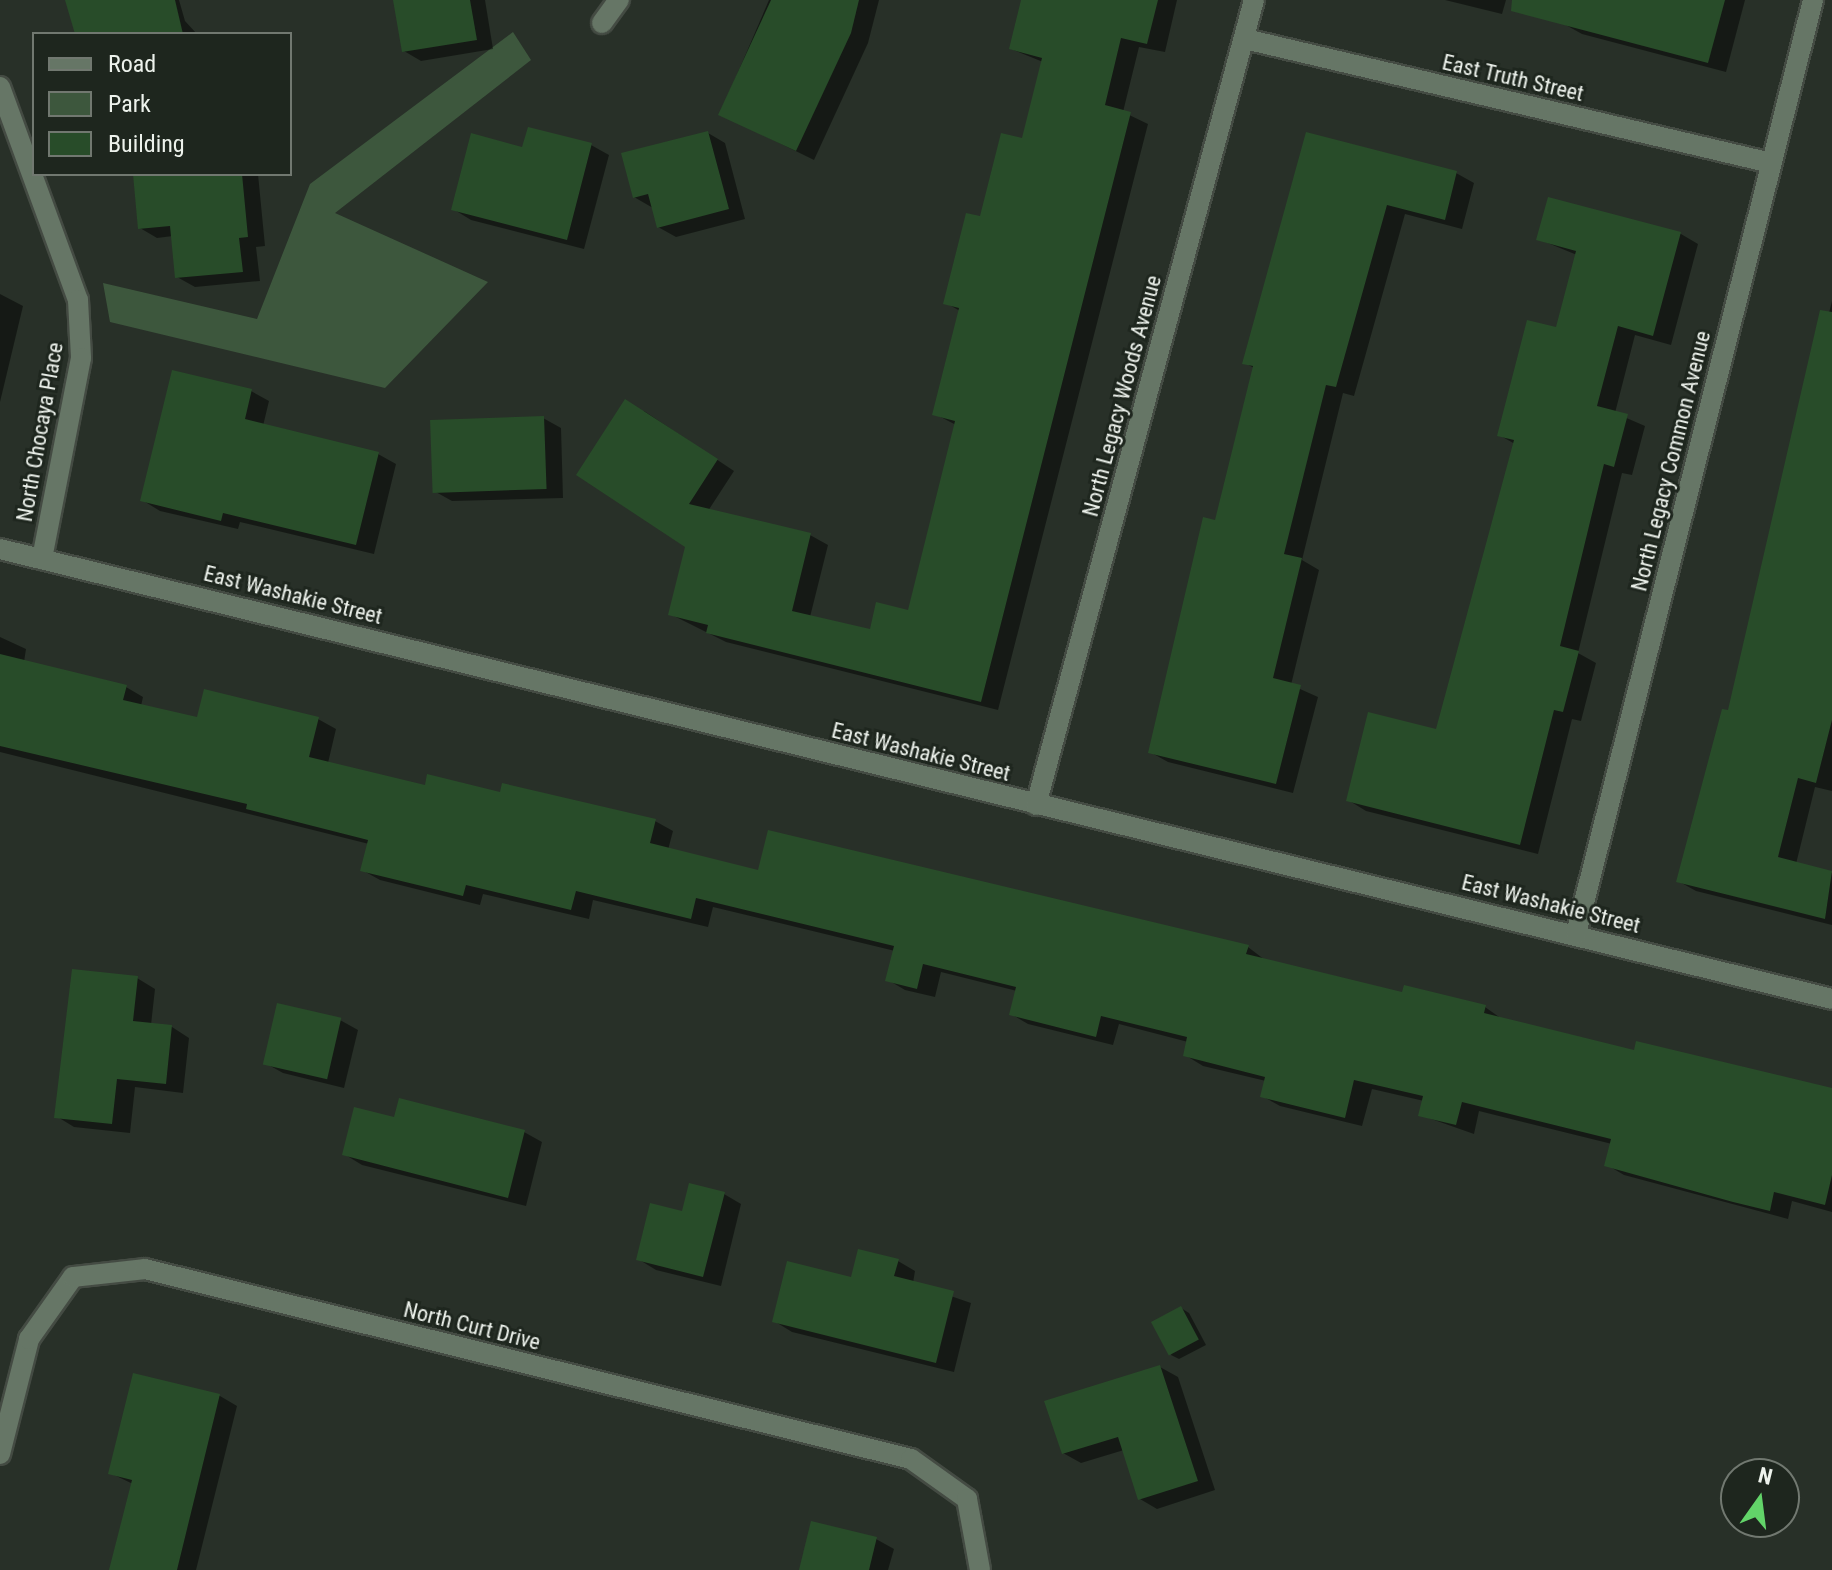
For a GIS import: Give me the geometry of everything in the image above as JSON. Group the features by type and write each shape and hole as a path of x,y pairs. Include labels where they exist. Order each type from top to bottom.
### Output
{"street":[{"path":"602,23 619,0"},
{"name":"North Legacy Woods Avenue","path":"1036,805 1254,0"},
{"name":"North Legacy Common Avenue","path":"1576,934 1813,0"},
{"name":"East Truth Street","path":"1245,39 1771,163"},
{"name":"North Chocaya Place","path":"0,87 32,174"},
{"name":"North Chocaya Place","path":"33,176 78,300 81,358 42,559"},
{"name":"East Washakie Street","path":"0,549 1832,999"},
{"name":"North Curt Drive","path":"0,1454 29,1339 73,1277 145,1269 911,1459 967,1499 980,1570"}],"green space":[{"path":"513,32 531,60 335,213 488,282 385,388 110,322 103,283 257,319 310,184"}],"building":[{"path":"65,0 175,0 183,32 74,32"},
{"path":"393,0 470,0 477,40 402,52"},
{"path":"771,0 859,0 851,33 796,151 718,115"},
{"path":"1021,0 1158,0 1147,44 1121,38 1105,105 1131,112 981,702 706,633 708,625 668,615 685,547 576,475 625,399 718,459 689,504 811,533 792,611 870,629 876,602 908,610 955,421 932,415 959,308 943,304 966,213 980,216 1001,133 1022,138 1042,58 1009,49"},
{"path":"1512,0 1725,0 1708,63 1511,11"},
{"path":"528,127 592,143 567,240 451,210 471,133 522,147"},
{"path":"708,131 729,209 657,228 648,194 633,198 621,153"},
{"path":"1306,132 1457,171 1445,220 1387,205 1336,387 1326,385 1284,554 1302,558 1273,678 1301,685 1276,784 1148,753 1203,517 1215,520 1253,366 1242,364"},
{"path":"133,176 242,176 248,237 239,238 243,272 175,278 170,226 138,229"},
{"path":"1548,197 1681,232 1653,336 1618,326 1597,406 1628,414 1614,467 1604,464 1560,646 1579,651 1563,712 1554,710 1520,845 1346,801 1368,712 1436,729 1514,440 1497,436 1527,320 1556,327 1576,251 1536,240"},
{"path":"1820,310 1832,312 1832,720 1816,783 1798,778 1778,857 1832,871 1825,919 1676,882 1722,709 1728,710"},
{"path":"172,370 252,389 245,419 379,452 356,545 223,513 221,521 140,501"},
{"path":"544,416 547,489 433,493 430,420"},
{"path":"0,654 127,685 123,700 197,717 204,689 319,717 309,757 425,785 427,774 500,792 502,783 656,819 650,843 758,870 768,830 1249,945 1246,954 1402,992 1404,985 1486,1005 1484,1013 1634,1050 1636,1041 1832,1088 1832,1175 1825,1205 1774,1192 1770,1211 1733,1202 1604,1166 1611,1139 1462,1102 1456,1125 1418,1116 1423,1096 1354,1080 1345,1118 1260,1097 1265,1077 1183,1056 1187,1037 1101,1016 1096,1037 1009,1015 1016,987 923,964 917,989 885,981 894,946 696,898 691,919 576,891 571,910 466,885 463,896 360,871 368,840 246,809 247,804 0,746"},
{"path":"72,969 138,976 133,1021 172,1025 166,1084 117,1079 112,1124 54,1118"},
{"path":"277,1003 341,1018 327,1079 263,1064"},
{"path":"399,1098 525,1130 508,1198 342,1155 354,1107 394,1117"},
{"path":"689,1183 725,1192 703,1277 636,1260 650,1203 682,1211"},
{"path":"858,1249 899,1259 894,1276 954,1291 936,1363 772,1322 787,1261 851,1277"},
{"path":"1181,1306 1199,1340 1169,1356 1151,1322"},
{"path":"1160,1365 1198,1481 1138,1500 1118,1437 1062,1454 1044,1401"},
{"path":"133,1373 220,1394 177,1570 109,1570 132,1480 108,1474"},
{"path":"811,1521 877,1537 869,1570 799,1570"}]}
